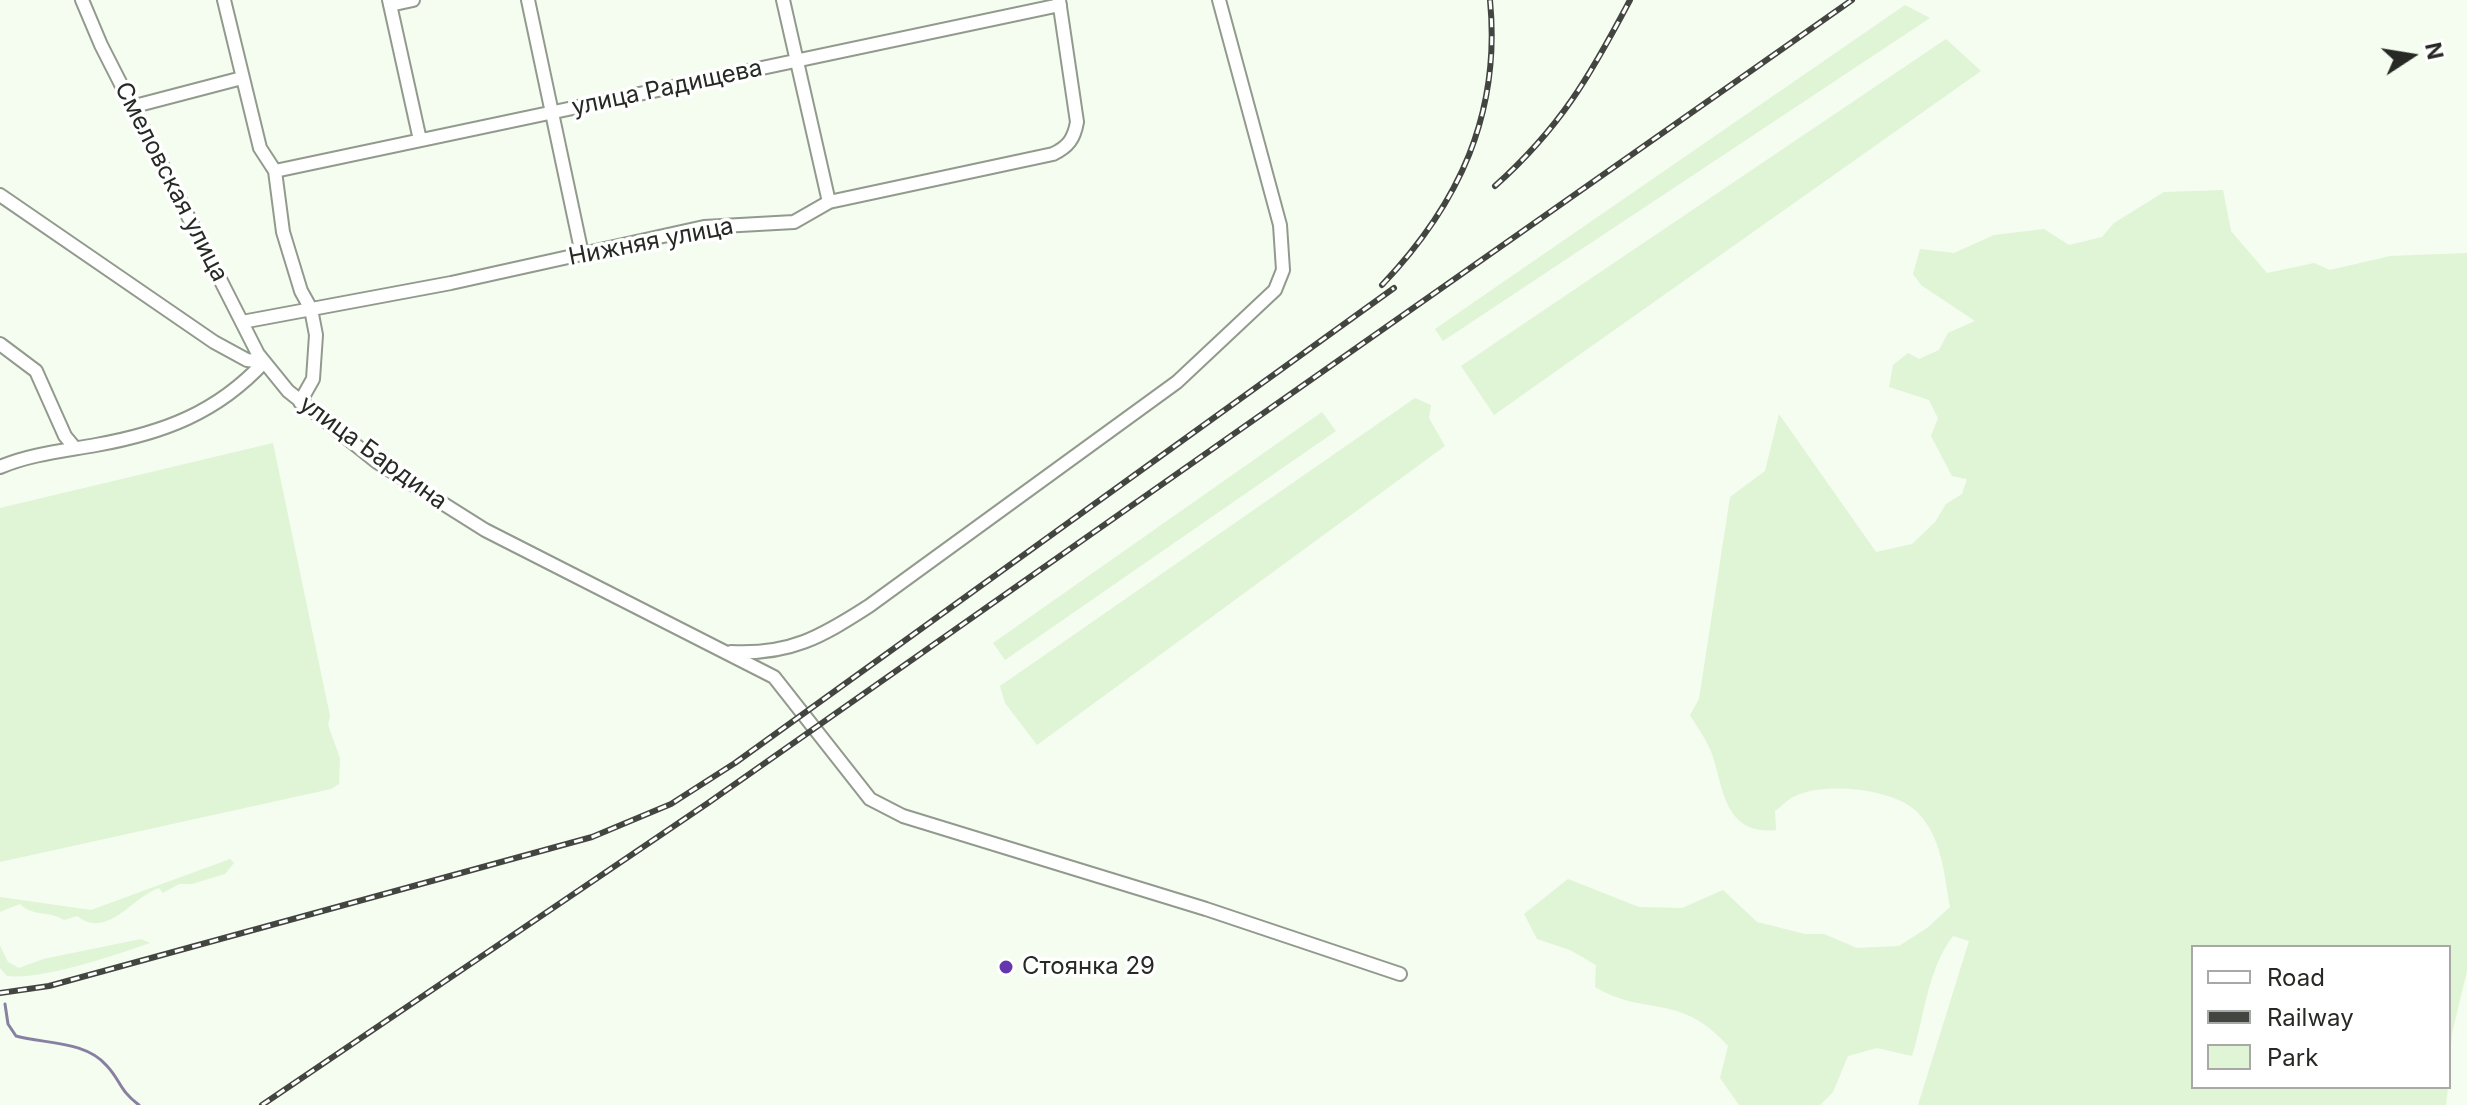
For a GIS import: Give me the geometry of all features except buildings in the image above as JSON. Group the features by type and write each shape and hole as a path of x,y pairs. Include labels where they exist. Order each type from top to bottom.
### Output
{"street":[{"name":"Смеловская улица","path":"82,0 131,107 264,362"},
{"path":"224,0 260,148 275,171 283,232 301,291 311,309 317,357 313,379 300,402"},
{"path":"413,0 390,2 420,140"},
{"path":"528,0 582,254"},
{"path":"783,0 829,202"},
{"path":"728,652 760,654 796,647 869,606 1177,382 1275,290 1283,270 1280,225 1219,0"},
{"name":"улица Радищева","path":"275,171 797,61 1059,2"},
{"name":"Нижняя улица","path":"242,322 704,227 794,222 829,202 1053,154 1065,148 1074,137 1078,107 1059,2"},
{"path":"131,107 242,78"},
{"name":"улица Бардина","path":"0,195 214,342 247,360 264,362 300,402 377,462 485,530 774,677 870,799 903,816 1206,909 1400,974"},
{"path":"0,344 36,371 65,436 75,448"},
{"path":"0,467 38,454 131,438 196,414 237,391 264,362"}],"green space":[{"path":"1905,5 1930,18 1443,341 1435,329"},
{"path":"1946,39 1981,71 1494,415 1461,366"},
{"path":"2223,190 2231,231 2267,273 2314,263 2330,270 2390,256 2467,253 2467,971 2451,1047 2451,945 2191,945 2191,1089 2448,1089 2446,1105 1918,1105 1969,941 1953,936 1937,963 1912,1056 1877,1048 1848,1056 1833,1092 1820,1105 1739,1105 1720,1078 1728,1046 1710,1029 1678,1011 1631,1002 1595,987 1596,965 1570,950 1537,939 1524,914 1568,879 1639,907 1682,908 1723,890 1757,922 1805,934 1824,934 1857,948 1899,946 1927,928 1950,907 1943,868 1931,831 1915,810 1904,803 1874,792 1839,788 1807,792 1792,797 1775,811 1776,830 1759,830 1746,825 1729,807 1710,749 1690,715 1699,699 1730,497 1765,471 1779,414 1876,552 1912,544 1935,522 1946,504 1962,494 1967,479 1952,476 1931,436 1938,418 1929,400 1889,387 1893,365 1908,353 1919,359 1939,350 1948,333 1975,321 1921,285 1913,274 1920,249 1954,253 1994,235 2044,229 2069,245 2102,237 2114,223 2164,192"},
{"path":"1415,398 1431,405 1429,418 1445,446 1037,745 1005,703 1000,686"},
{"path":"1322,412 1336,431 1005,660 993,643"},
{"path":"273,443 330,716 328,725 340,758 339,784 331,789 0,862 0,508"},
{"path":"230,859 234,863 225,874 192,884 179,884 163,893 159,888 109,920 99,923 77,916 64,920 30,911 20,904 0,912 0,897 91,910"},
{"path":"141,939 150,943 99,960 40,974 7,976 0,968 0,946 8,962 19,968 43,959"}],"waterway":[{"path":"5,1004 8,1024 16,1036 88,1052 107,1066 139,1105"}],"railway":[{"path":"1382,285 1433,222 1469,155 1489,81 1492,42 1490,0"},
{"path":"1495,186 1538,143 1572,100 1630,0"},
{"path":"262,1105 708,803 1852,0"},
{"path":"0,993 49,986 592,837 671,804 735,763 1394,288"}],"place":[{"name":"Стоянка 29","path":"1006,967"}]}
